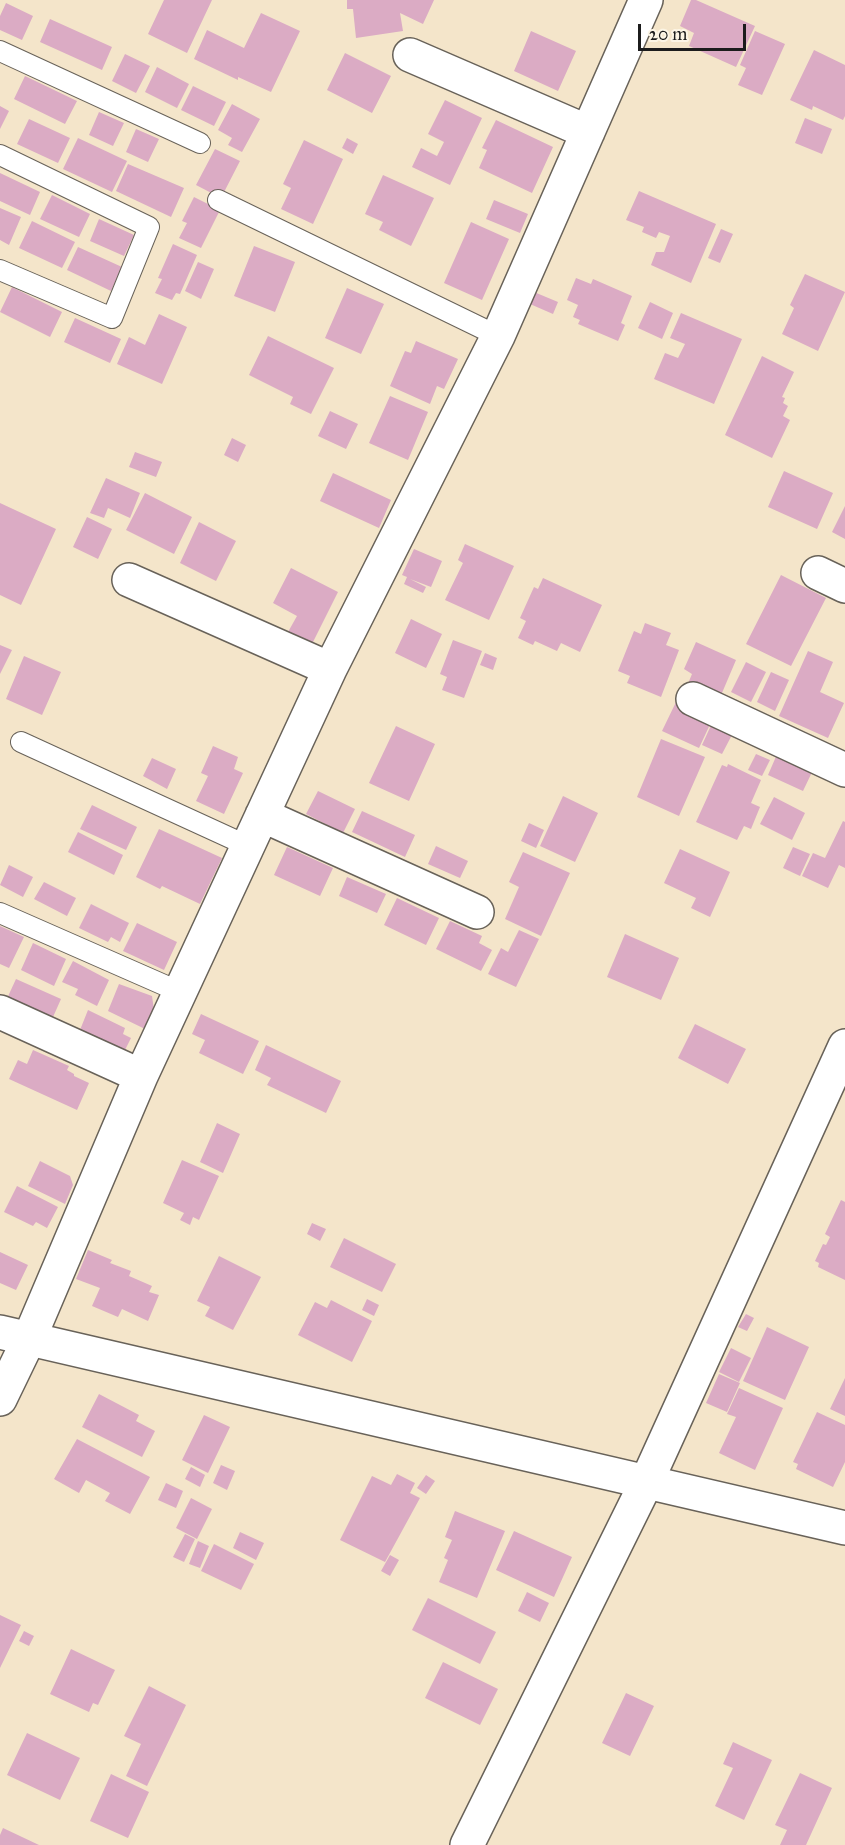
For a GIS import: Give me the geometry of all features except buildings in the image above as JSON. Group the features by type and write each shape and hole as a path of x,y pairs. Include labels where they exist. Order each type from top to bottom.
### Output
{"street":[{"path":"0,1399 14,1335 141,1076 330,669 498,336 646,0"},
{"path":"410,55 588,132"},
{"path":"129,580 330,669"},
{"path":"693,699 845,770"},
{"path":"262,815 477,912"},
{"path":"0,1012 141,1076"},
{"path":"467,1845 646,1483 845,1046"},
{"path":"14,1335 845,1528"}],"lane":[{"path":"0,51 200,143"},
{"path":"0,155 149,227 112,318 0,270"},
{"path":"218,200 498,336"},
{"path":"21,742 248,846"},
{"path":"0,913 180,992"}]}
